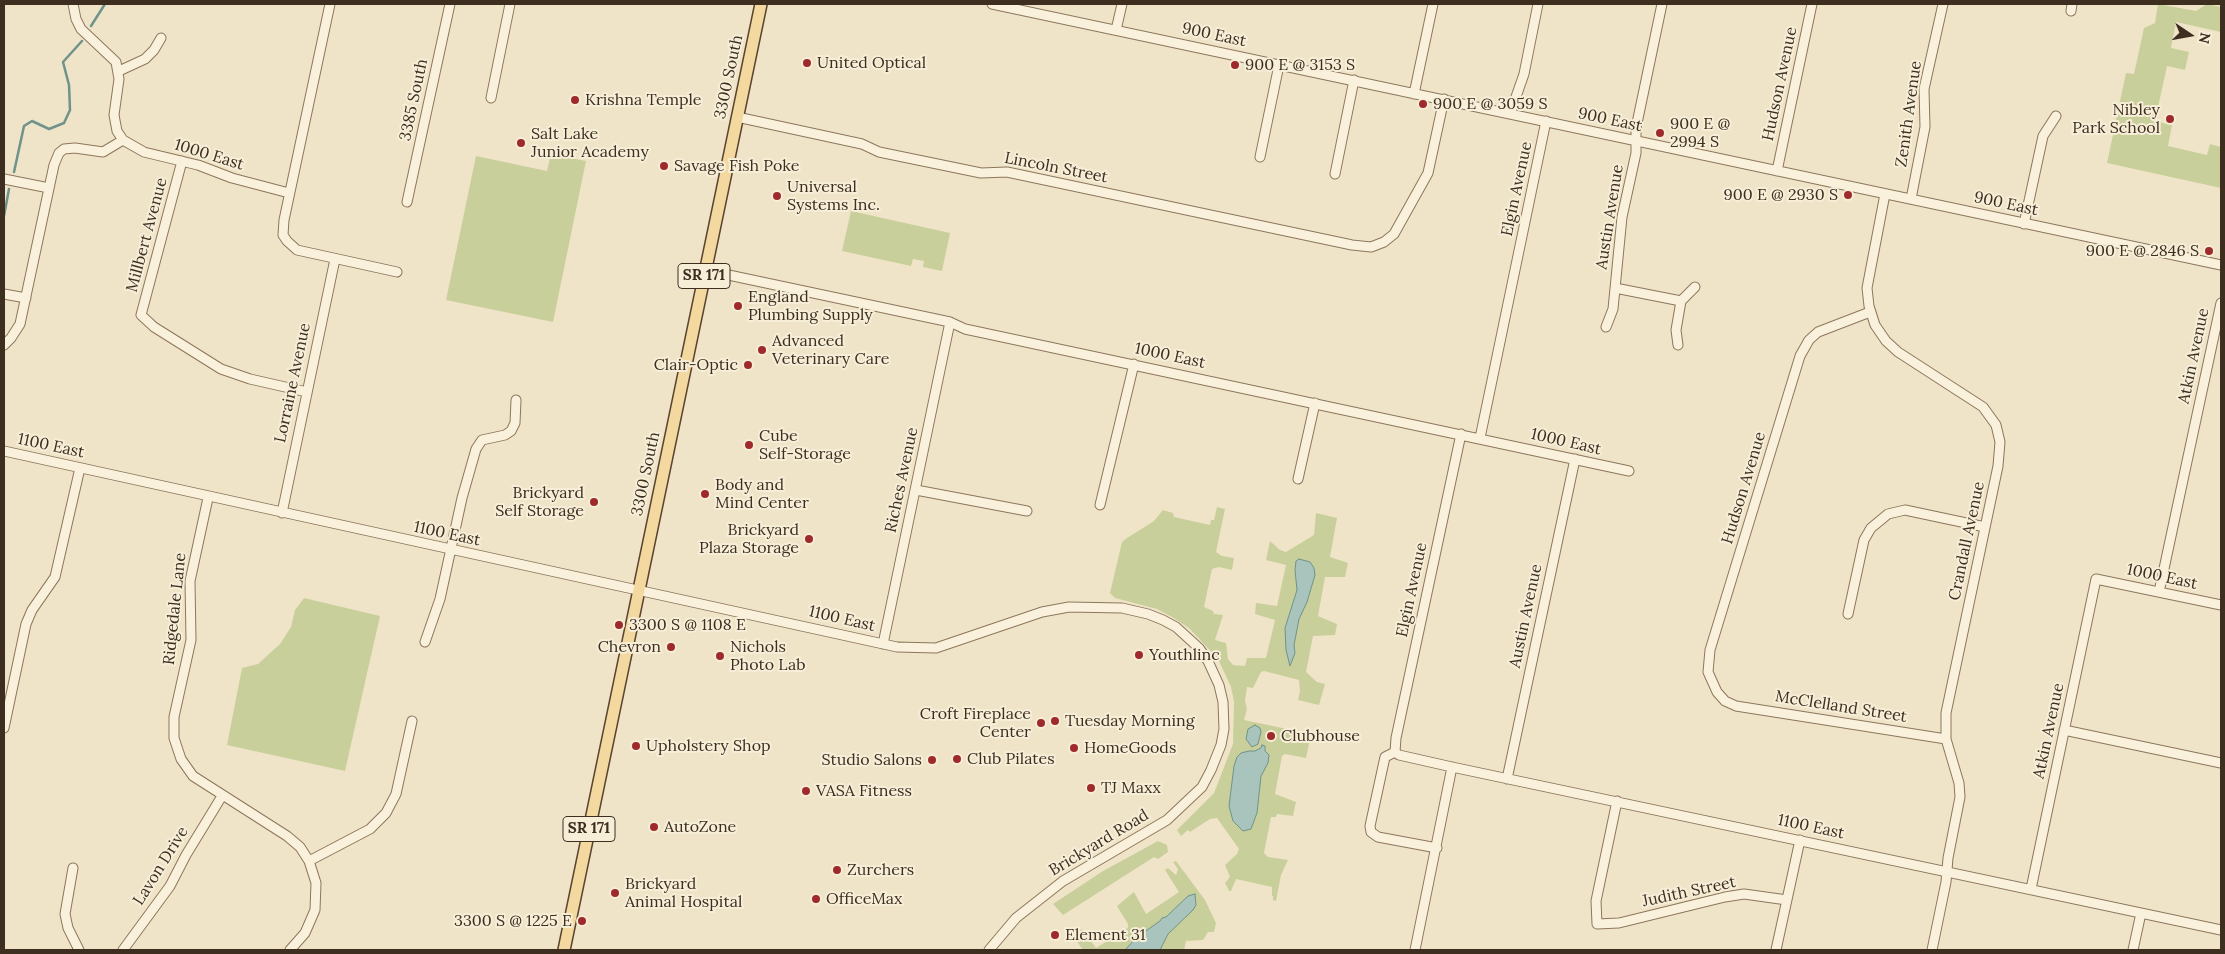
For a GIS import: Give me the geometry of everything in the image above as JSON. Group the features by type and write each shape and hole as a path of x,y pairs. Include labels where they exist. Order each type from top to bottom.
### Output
{"main road":[{"name":"3300 South","path":"564,950 760,4"}],"street":[{"path":"4,345 17,331 26,298 49,188 59,153 75,148 103,152 123,140 118,131 114,115 119,71 116,62 81,29 76,19 73,4"},
{"path":"330,4 283,229 287,242 298,250 398,272"},
{"name":"3385 South","path":"407,202 450,4"},
{"path":"491,98 510,4"},
{"name":"900 East","path":"992,4 1014,6 1116,30 1414,94 2221,265"},
{"path":"1116,30 1122,4"},
{"path":"1414,94 1433,4"},
{"path":"1510,114 1524,74 1538,4"},
{"path":"1636,140 1636,128 1662,4"},
{"name":"Hudson Avenue","path":"1777,171 1812,4"},
{"name":"Zenith Avenue","path":"1910,200 1926,127 1924,89 1943,4"},
{"path":"119,71 144,59 154,50 160,38"},
{"path":"1260,157 1280,64"},
{"path":"1335,174 1354,80"},
{"name":"Lincoln Street","path":"737,117 862,144 879,152 980,172 1007,172 1343,244 1372,247 1384,242 1394,234 1428,173 1444,99"},
{"path":"2024,224 2043,136 2056,116"},
{"name":"Elgin Avenue","path":"1480,438 1546,121"},
{"name":"1000 East","path":"123,140 144,152 182,161 289,193"},
{"name":"Austin Avenue","path":"1606,327 1613,309 1621,221 1636,153 1636,140"},
{"name":"Millbert Avenue","path":"182,161 141,315 154,327 221,368 250,379 307,392"},
{"path":"4,179 49,188"},
{"name":"Crandall Avenue","path":"1885,194 1868,282 1870,312 1878,331 1890,346 1979,403 1992,418 1998,433 2000,450 1947,705 1946,739 1960,790 1932,950"},
{"name":"Lorraine Avenue","path":"282,513 334,259"},
{"name":"1000 East","path":"705,270 950,322 966,329 1629,471"},
{"path":"1678,345 1676,330 1681,301 1695,287"},
{"path":"1615,288 1681,301"},
{"path":"4,294 26,298"},
{"name":"Atkin Avenue","path":"2159,592 2221,303"},
{"name":"Hudson Avenue","path":"1732,704 1721,697 1712,683 1708,666 1710,650 1800,356 1809,340 1818,332 1870,312"},
{"name":"Riches Avenue","path":"883,644 950,322"},
{"path":"1100,506 1134,364"},
{"path":"425,642 440,599 462,498 477,446 482,440 505,435 511,431 515,423 516,400"},
{"path":"1298,479 1315,403"},
{"name":"Elgin Avenue","path":"1395,752 1396,738 1461,434"},
{"name":"1100 East","path":"4,451 208,498 883,644"},
{"name":"Austin Avenue","path":"1508,779 1574,459"},
{"path":"4,728 26,624 32,610 56,577 80,468"},
{"path":"916,490 1027,511"},
{"name":"Ridgedale Lane","path":"208,498 190,581 191,640 174,717 173,731 178,753 187,769 222,796 294,841 309,861 316,883 315,910 305,933 290,950"},
{"path":"1848,614 1864,540 1871,528 1888,514 1905,510 1985,526"},
{"name":"1000 East","path":"2096,579 2221,605"},
{"name":"Atkin Avenue","path":"2031,889 2096,579"},
{"name":"Brickyard Road","path":"883,644 910,648 936,648 1042,612 1088,606 1122,608 1148,614 1176,627 1188,637 1208,661 1219,685 1224,716 1221,746 1202,787 1167,820 1085,867 1043,895 1016,918 989,950"},
{"name":"McClelland Street","path":"1732,704 1946,739"},
{"path":"309,861 370,829 386,814 396,794 412,721"},
{"path":"2064,730 2221,763"},
{"path":"1395,752 1385,757 1370,826 1371,832 1378,837 1437,848"},
{"name":"1100 East","path":"1395,752 1399,755 1452,767 2221,930"},
{"path":"1415,950 1452,767"},
{"name":"Lavon Drive","path":"123,950 161,900 222,796"},
{"name":"Judith Street","path":"1617,801 1596,901 1597,924 1619,923 1725,896 1758,895 1787,900"},
{"path":"1776,950 1800,840"},
{"path":"73,868 65,914 68,928 79,950"},
{"path":"2132,950 2140,913"}],"green space":[{"path":"2158,4 2196,11 2207,4 2221,7 2221,32 2176,22 2171,48 2189,52 2185,70 2167,66 2155,121 2172,125 2168,146 2207,155 2210,144 2221,147 2221,188 2107,163 2126,73 2134,74 2144,28 2155,23"},
{"path":"551,154 586,161 553,322 446,300 476,156 547,171"},
{"path":"851,211 950,233 942,271 923,267 924,261 913,259 911,266 842,251"},
{"path":"1217,507 1225,509 1216,552 1222,556 1234,558 1232,570 1219,567 1212,569 1204,607 1213,611 1214,614 1223,615 1215,640 1226,643 1228,659 1233,665 1245,666 1247,658 1266,658 1275,620 1255,614 1256,603 1277,606 1286,565 1266,560 1270,541 1280,550 1286,552 1314,535 1316,513 1337,518 1330,557 1348,563 1345,577 1325,577 1318,616 1337,624 1335,635 1313,636 1306,672 1317,682 1325,684 1319,705 1298,700 1300,691 1299,680 1264,671 1261,672 1253,688 1247,687 1245,701 1247,709 1244,720 1311,734 1306,758 1285,754 1282,756 1275,794 1296,802 1293,816 1277,814 1276,817 1271,817 1264,853 1268,857 1288,860 1281,875 1276,901 1273,900 1272,887 1236,879 1231,891 1229,891 1225,883 1230,877 1225,865 1237,854 1239,849 1217,818 1210,819 1190,832 1188,830 1181,836 1177,830 1214,793 1233,744 1234,702 1231,687 1218,659 1189,628 1172,617 1157,609 1115,598 1110,593 1122,542 1154,521 1163,510 1173,513 1174,517 1210,525 1211,520 1214,520"},
{"path":"304,598 380,616 345,771 227,745 242,668 258,664 280,644 291,627 295,610"},
{"path":"1158,841 1167,845 1168,852 1158,859 1154,857 1063,915 1053,904 1103,871"},
{"path":"1176,861 1205,900 1216,923 1214,932 1208,932 1203,940 1186,941 1184,950 1083,950 1073,936 1082,929 1096,948 1128,928 1128,924 1117,906 1134,892 1146,914 1179,892 1165,870 1168,868 1176,875 1178,869 1173,862"}],"water":[{"path":"1299,559 1310,562 1314,568 1315,575 1307,602 1299,619 1294,645 1295,653 1290,666 1286,650 1285,628 1297,590 1295,570 1296,561"},
{"path":"1255,725 1260,728 1261,732 1258,744 1252,747 1246,739 1248,729"},
{"path":"1262,745 1265,746 1265,751 1269,755 1268,763 1261,776 1257,813 1251,829 1243,831 1233,821 1229,806 1234,766 1237,757 1241,753 1255,751 1261,748"},
{"path":"1195,894 1196,905 1193,910 1168,934 1160,950 1125,950 1137,937 1166,917 1188,896"}],"waterway":[{"path":"91,26 105,4"},
{"path":"14,172 24,126 32,121 49,129 64,123 70,110 69,85 63,62 82,41"},
{"path":"4,216 9,189"}],"place":[{"name":"United Optical","path":"807,63"},
{"name":"900 E @ 3153 S","path":"1235,65"},
{"name":"Krishna Temple","path":"575,100"},
{"name":"900 E @ 3059 S","path":"1423,104"},
{"name":"Nibley Park School","path":"2170,119"},
{"name":"900 E @ 2994 S","path":"1660,133"},
{"name":"Salt Lake Junior Academy","path":"521,143"},
{"name":"Savage Fish Poke","path":"664,166"},
{"name":"900 E @ 2930 S","path":"1848,195"},
{"name":"Universal Systems Inc.","path":"777,196"},
{"name":"900 E @ 2846 S","path":"2209,251"},
{"name":"England Plumbing Supply","path":"738,306"},
{"name":"Advanced Veterinary Care","path":"762,350"},
{"name":"Clair-Optic","path":"748,365"},
{"name":"Cube Self-Storage","path":"749,445"},
{"name":"Body and Mind Center","path":"705,494"},
{"name":"Brickyard Self Storage","path":"594,502"},
{"name":"Brickyard Plaza Storage","path":"809,539"},
{"name":"3300 S @ 1108 E","path":"619,625"},
{"name":"Chevron","path":"671,647"},
{"name":"Youthlinc","path":"1139,655"},
{"name":"Nichols Photo Lab","path":"720,656"},
{"name":"Tuesday Morning","path":"1055,721"},
{"name":"Croft Fireplace Center","path":"1041,723"},
{"name":"Clubhouse","path":"1271,736"},
{"name":"Upholstery Shop","path":"636,746"},
{"name":"HomeGoods","path":"1074,748"},
{"name":"Club Pilates","path":"957,759"},
{"name":"Studio Salons","path":"932,760"},
{"name":"TJ Maxx","path":"1091,788"},
{"name":"VASA Fitness","path":"806,791"},
{"name":"AutoZone","path":"654,827"},
{"name":"Zurchers","path":"837,870"},
{"name":"Brickyard Animal Hospital","path":"615,893"},
{"name":"OfficeMax","path":"816,899"},
{"name":"3300 S @ 1225 E","path":"582,921"},
{"name":"Element 31","path":"1055,935"}]}
